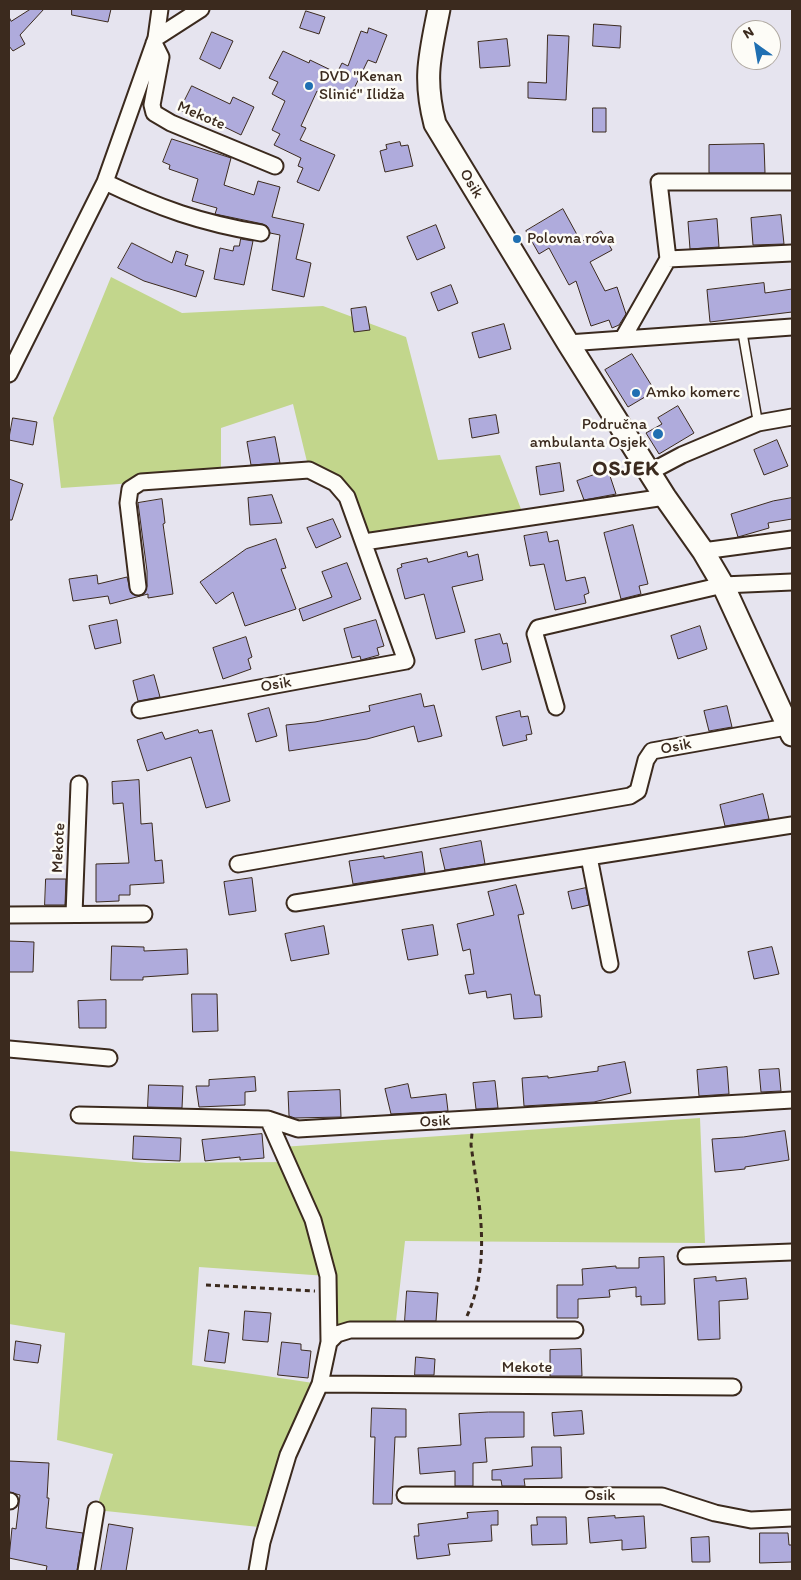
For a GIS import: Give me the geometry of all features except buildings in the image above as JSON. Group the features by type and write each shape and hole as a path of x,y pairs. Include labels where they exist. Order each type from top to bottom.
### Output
{"main road":[{"name":"Osik","path":"439,9 428,68 428,98 435,124 664,497 703,551 723,585 791,730"}],"street":[{"path":"9,374 105,182 155,41 160,9"},
{"path":"155,41 201,9"},
{"name":"Mekote","path":"155,41 162,57 152,105 154,113 172,124 275,166"},
{"path":"105,182 158,207 204,222 261,233"},
{"path":"623,338 668,259 659,182 792,182"},
{"path":"668,259 792,253"},
{"path":"568,343 792,327"},
{"path":"650,472 682,455 758,423 792,417"},
{"name":"Osik","path":"138,587 128,502 130,489 141,482 309,470 335,483 347,497 406,661 140,710"},
{"path":"364,542 664,497"},
{"path":"703,551 792,539"},
{"path":"556,707 535,634 538,628 723,585 792,582"},
{"name":"Osik","path":"238,864 630,796 638,791 646,760 652,752 663,748 791,730"},
{"name":"Mekote","path":"74,914 79,784"},
{"path":"295,903 792,825"},
{"path":"589,857 610,964"},
{"path":"9,915 144,914"},
{"path":"9,1049 110,1058"},
{"name":"Osik","path":"79,1115 268,1119 298,1129 792,1100"},
{"path":"257,1571 262,1542 288,1454 320,1384 329,1342 328,1276 313,1220 268,1119"},
{"path":"686,1256 792,1252"},
{"path":"329,1342 337,1334 350,1330 575,1330"},
{"name":"Mekote","path":"320,1384 733,1387"},
{"name":"Osik","path":"405,1495 662,1496 715,1513 751,1520 792,1518"},
{"path":"86,1571 96,1510"}],"lane":[{"path":"742,330 758,423"}],"path":[{"path":"461,1330 477,1295 482,1266 482,1224 471,1145 473,1120"},
{"path":"206,1285 328,1292"}],"green space":[{"path":"111,277 182,313 323,306 406,337 438,460 500,455 521,509 364,542 347,497 309,470 293,404 221,428 221,477 61,488 53,418"},
{"path":"700,1118 705,1243 405,1241 395,1330 329,1342 327,1276 199,1267 192,1365 320,1384 259,1527 96,1510 113,1454 57,1440 65,1333 9,1324 9,1151 147,1163 288,1162 282,1147"}],"place":[{"name":"DVD \"Kenan Slinić\" Ilidža","path":"309,86"},
{"name":"Polovna rova","path":"517,239"},
{"name":"Amko komerc","path":"636,393"},
{"name":"Područna ambulanta Osjek","path":"658,434"}],"district":[{"name":"OSJEK","path":"626,470"}]}
